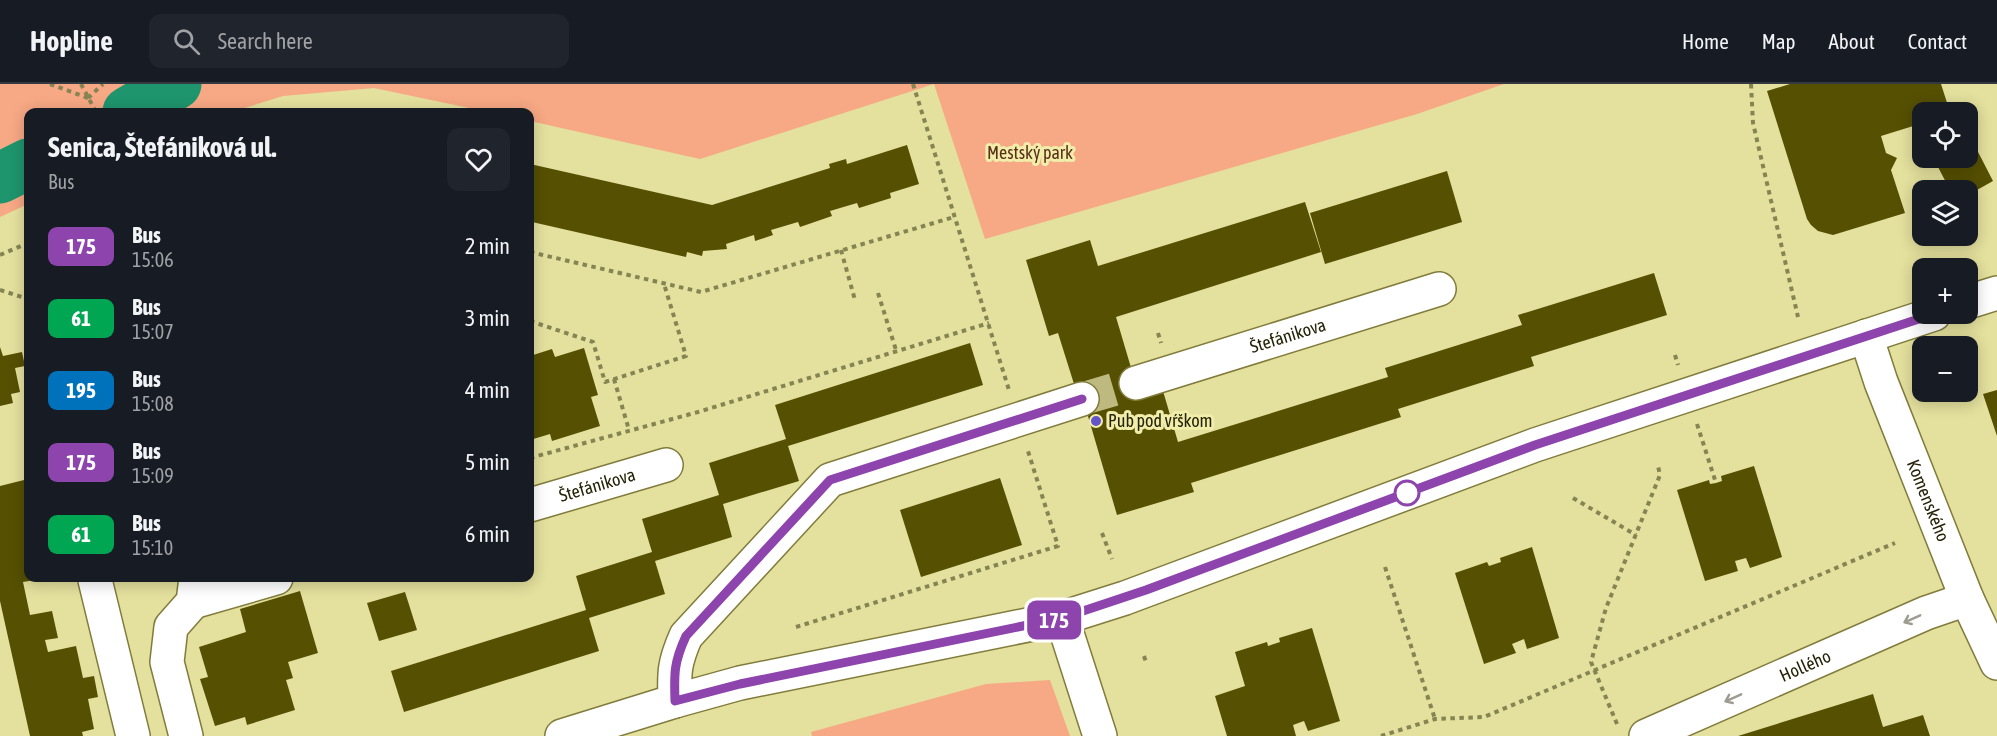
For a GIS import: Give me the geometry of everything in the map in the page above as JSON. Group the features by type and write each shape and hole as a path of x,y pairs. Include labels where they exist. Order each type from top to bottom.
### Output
{"street":[{"name":"Štefánikova","path":"1136,383 1439,289"},
{"path":"1978,299 1997,293"},
{"path":"562,736 675,701 740,684 1062,618 1125,598 1535,445 1912,321"},
{"name":"Komenského","path":"1866,336 1881,382 1967,599 1997,663"},
{"path":"675,701 676,658 686,636 830,480 1022,433 1082,399"},
{"name":"Štefánikova","path":"534,504 666,465"},
{"path":"94,582 133,736"},
{"path":"186,736 167,662 171,627 195,590 249,582"},
{"name":"Hollého","path":"1632,731 1967,599"},
{"path":"1062,618 1100,736"}],"path":[{"path":"50,84 88,98"},
{"path":"81,84 94,108"},
{"path":"88,98 103,84"},
{"path":"796,627 1058,546 914,84"},
{"path":"1751,84 1753,123 1797,317"},
{"path":"534,253 701,292 954,217"},
{"path":"0,255 24,245"},
{"path":"841,250 855,300"},
{"path":"534,322 593,342 605,381 614,379 686,356 663,284"},
{"path":"0,290 24,297"},
{"path":"878,293 896,350"},
{"path":"534,457 698,412 989,323"},
{"path":"614,379 629,430"},
{"path":"1632,731 1594,671 1591,662 1606,608 1660,475 1658,466"},
{"path":"1573,498 1636,535"},
{"path":"1102,533 1112,559"},
{"path":"1381,736 1434,719 1484,717 1895,543"},
{"path":"1385,567 1434,719"},
{"path":"1144,656 1146,662"}],"green space":[{"path":"0,84 934,84 700,159 534,122 534,108 469,108 374,88 283,96 245,108 24,108 24,206 0,217"},
{"name":"Mestský park","path":"934,84 1504,84 1417,114 985,239"},
{"path":"1050,680 1070,736 812,736 811,732 986,684"}],"building":[{"path":"1790,84 1941,84 1947,102 1912,102 1912,126 1881,136 1886,153 1897,158 1891,170 1905,213 1833,235 1818,231 1811,225 1807,219 1767,91"},
{"path":"907,145 919,184 890,193 891,198 859,208 857,203 830,211 832,216 800,227 798,222 771,230 773,235 755,241 754,235 726,244 727,249 703,251 702,256 687,252 686,257 534,222 534,165 712,205 830,168 829,164 846,159 847,164"},
{"path":"1978,152 1993,181 1978,189 1978,180 1945,180 1939,168 1978,168"},
{"path":"1447,171 1462,222 1325,264 1310,213"},
{"path":"1305,202 1321,252 1116,317 1140,398 1163,391 1178,442 1388,377 1385,368 1522,325 1518,315 1654,273 1667,315 1531,357 1534,366 1398,409 1401,417 1191,483 1194,492 1117,515 1078,382 1074,384 1058,333 1049,336 1026,260 1090,240 1098,266"},
{"path":"970,343 983,385 788,446 799,481 723,504 732,537 655,561 665,594 589,618 599,651 404,712 391,671 586,610 576,576 652,552 642,519 719,495 709,463 786,439 775,405"},
{"path":"0,347 3,356 22,352 24,366 15,368 20,392 11,394 13,403 0,406"},
{"path":"584,348 598,395 591,397 600,426 552,441 550,434 534,439 534,355 552,349 555,357"},
{"path":"1997,390 1997,436 1983,394"},
{"path":"1754,466 1782,557 1750,568 1746,558 1735,561 1738,571 1705,581 1677,490 1709,480 1710,484 1716,483 1722,481 1721,476"},
{"path":"1000,478 1022,545 921,577 900,510"},
{"path":"24,480 23,582 30,615 52,611 58,638 45,640 48,652 76,646 83,678 94,676 98,697 88,699 94,729 82,732 83,736 30,736 0,601 0,486"},
{"path":"1532,547 1559,638 1527,649 1524,639 1512,644 1516,653 1484,664 1455,573 1487,562 1489,566 1501,562 1500,558"},
{"path":"300,591 318,653 288,662 293,678 286,680 295,710 247,725 245,717 215,726 200,679 208,677 199,647 246,632 240,609"},
{"path":"405,592 417,630 379,641 367,603"},
{"path":"1312,628 1340,721 1308,731 1304,721 1293,725 1296,736 1227,736 1215,696 1245,686 1235,652 1267,642 1268,646 1280,642 1279,638"},
{"path":"1873,694 1883,727 1923,715 1930,736 1738,736"}],"waterway":[{"path":"135,108 176,84"},
{"path":"0,178 24,166"}],"tunnel":[{"path":"1082,399 1136,383"}],"bus line":[{"name":"175","path":"1082,399 830,480 686,636 676,658 675,701 740,684 1062,618 1125,598 1535,445 1912,321"}],"place":[{"name":"Pub pod vŕškom","path":"1096,421"}]}
